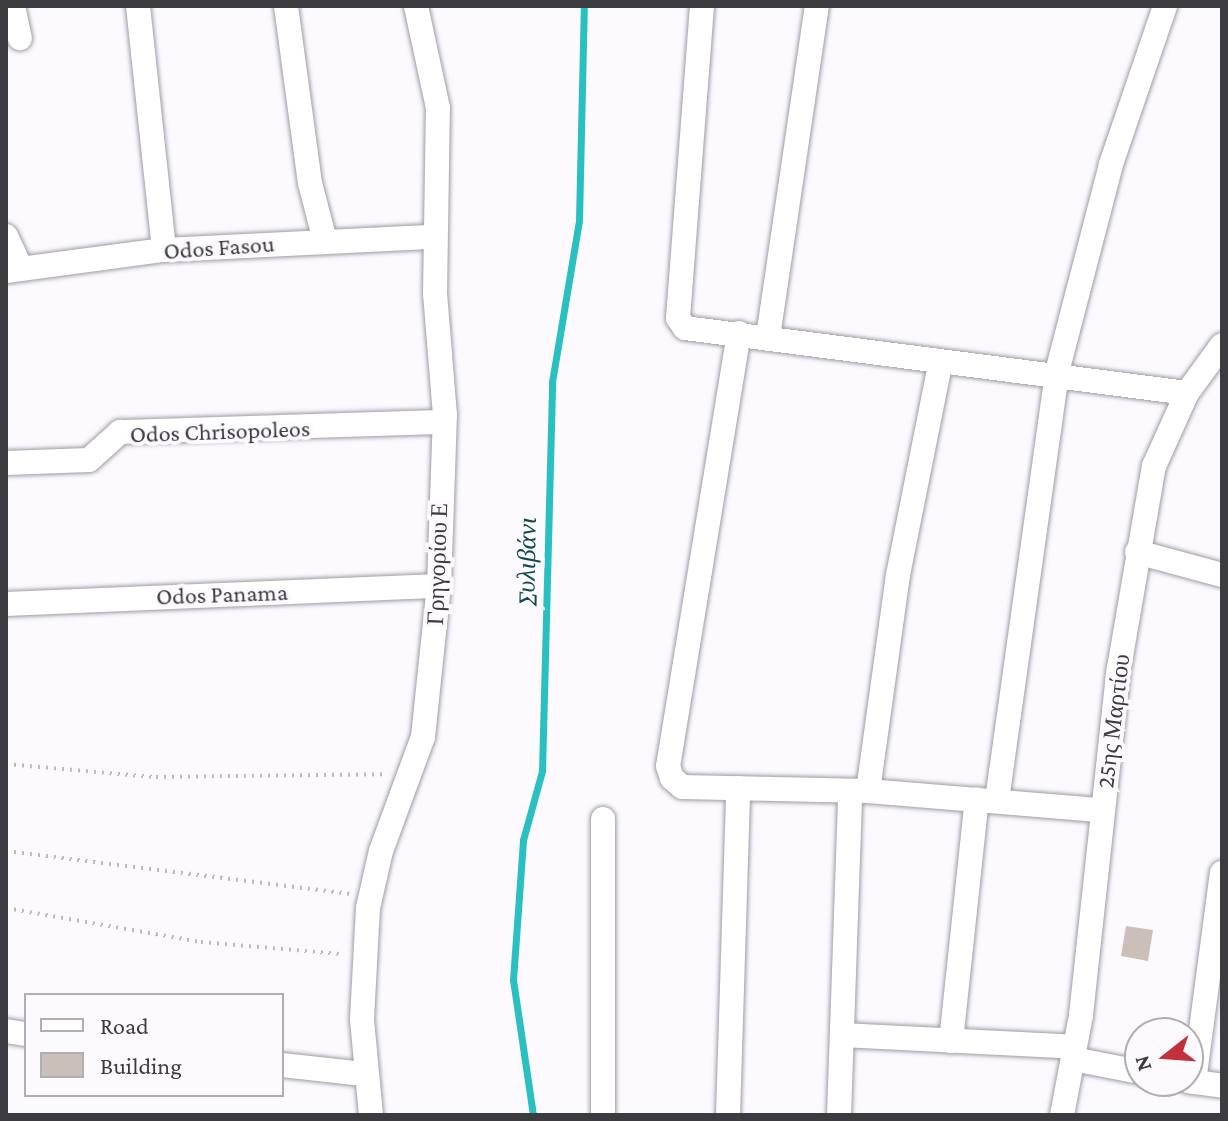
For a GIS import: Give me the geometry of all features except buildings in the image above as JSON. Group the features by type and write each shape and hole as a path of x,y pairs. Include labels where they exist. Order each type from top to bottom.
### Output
{"street":[{"path":"13,6 20,38"},
{"path":"138,6 164,250"},
{"path":"286,6 310,183 325,241"},
{"name":"Γρηγορίου Ε","path":"371,1115 364,1074 365,957 371,896 381,851 412,773 425,722 439,586 444,422 434,237 438,108 416,6"},
{"path":"702,6 678,318 685,328 768,337 940,364 1057,372 1187,393"},
{"path":"768,337 817,6"},
{"path":"951,1041 1057,372 1111,164 1165,6"},
{"path":"6,236 14,270"},
{"name":"Odos Fasou","path":"14,270 164,250 434,237"},
{"path":"739,333 668,766 682,787 859,791 1101,810"},
{"name":"25ης Μαρτίου","path":"1062,1115 1074,1053 1101,810 1137,552 1154,466 1187,393 1222,345"},
{"path":"839,1115 859,791 940,364"},
{"name":"Odos Chrisopoleos","path":"6,463 89,460 120,432 444,422"},
{"path":"1137,552 1222,575"},
{"name":"Odos Panama","path":"6,604 439,586"},
{"path":"728,1115 738,788"},
{"path":"603,819 603,1115"},
{"path":"1201,1017 1222,873"},
{"path":"842,1035 951,1041 1074,1053 1124,1067"},
{"path":"284,1065 364,1074"}],"path":[{"path":"6,764 156,777 412,773"},
{"path":"6,851 371,896"},
{"path":"6,908 201,942 365,957"}],"waterway":[{"name":"Συλιβάνι","path":"533,1115 513,980 523,840 542,771 552,382 579,220 584,6"}]}
